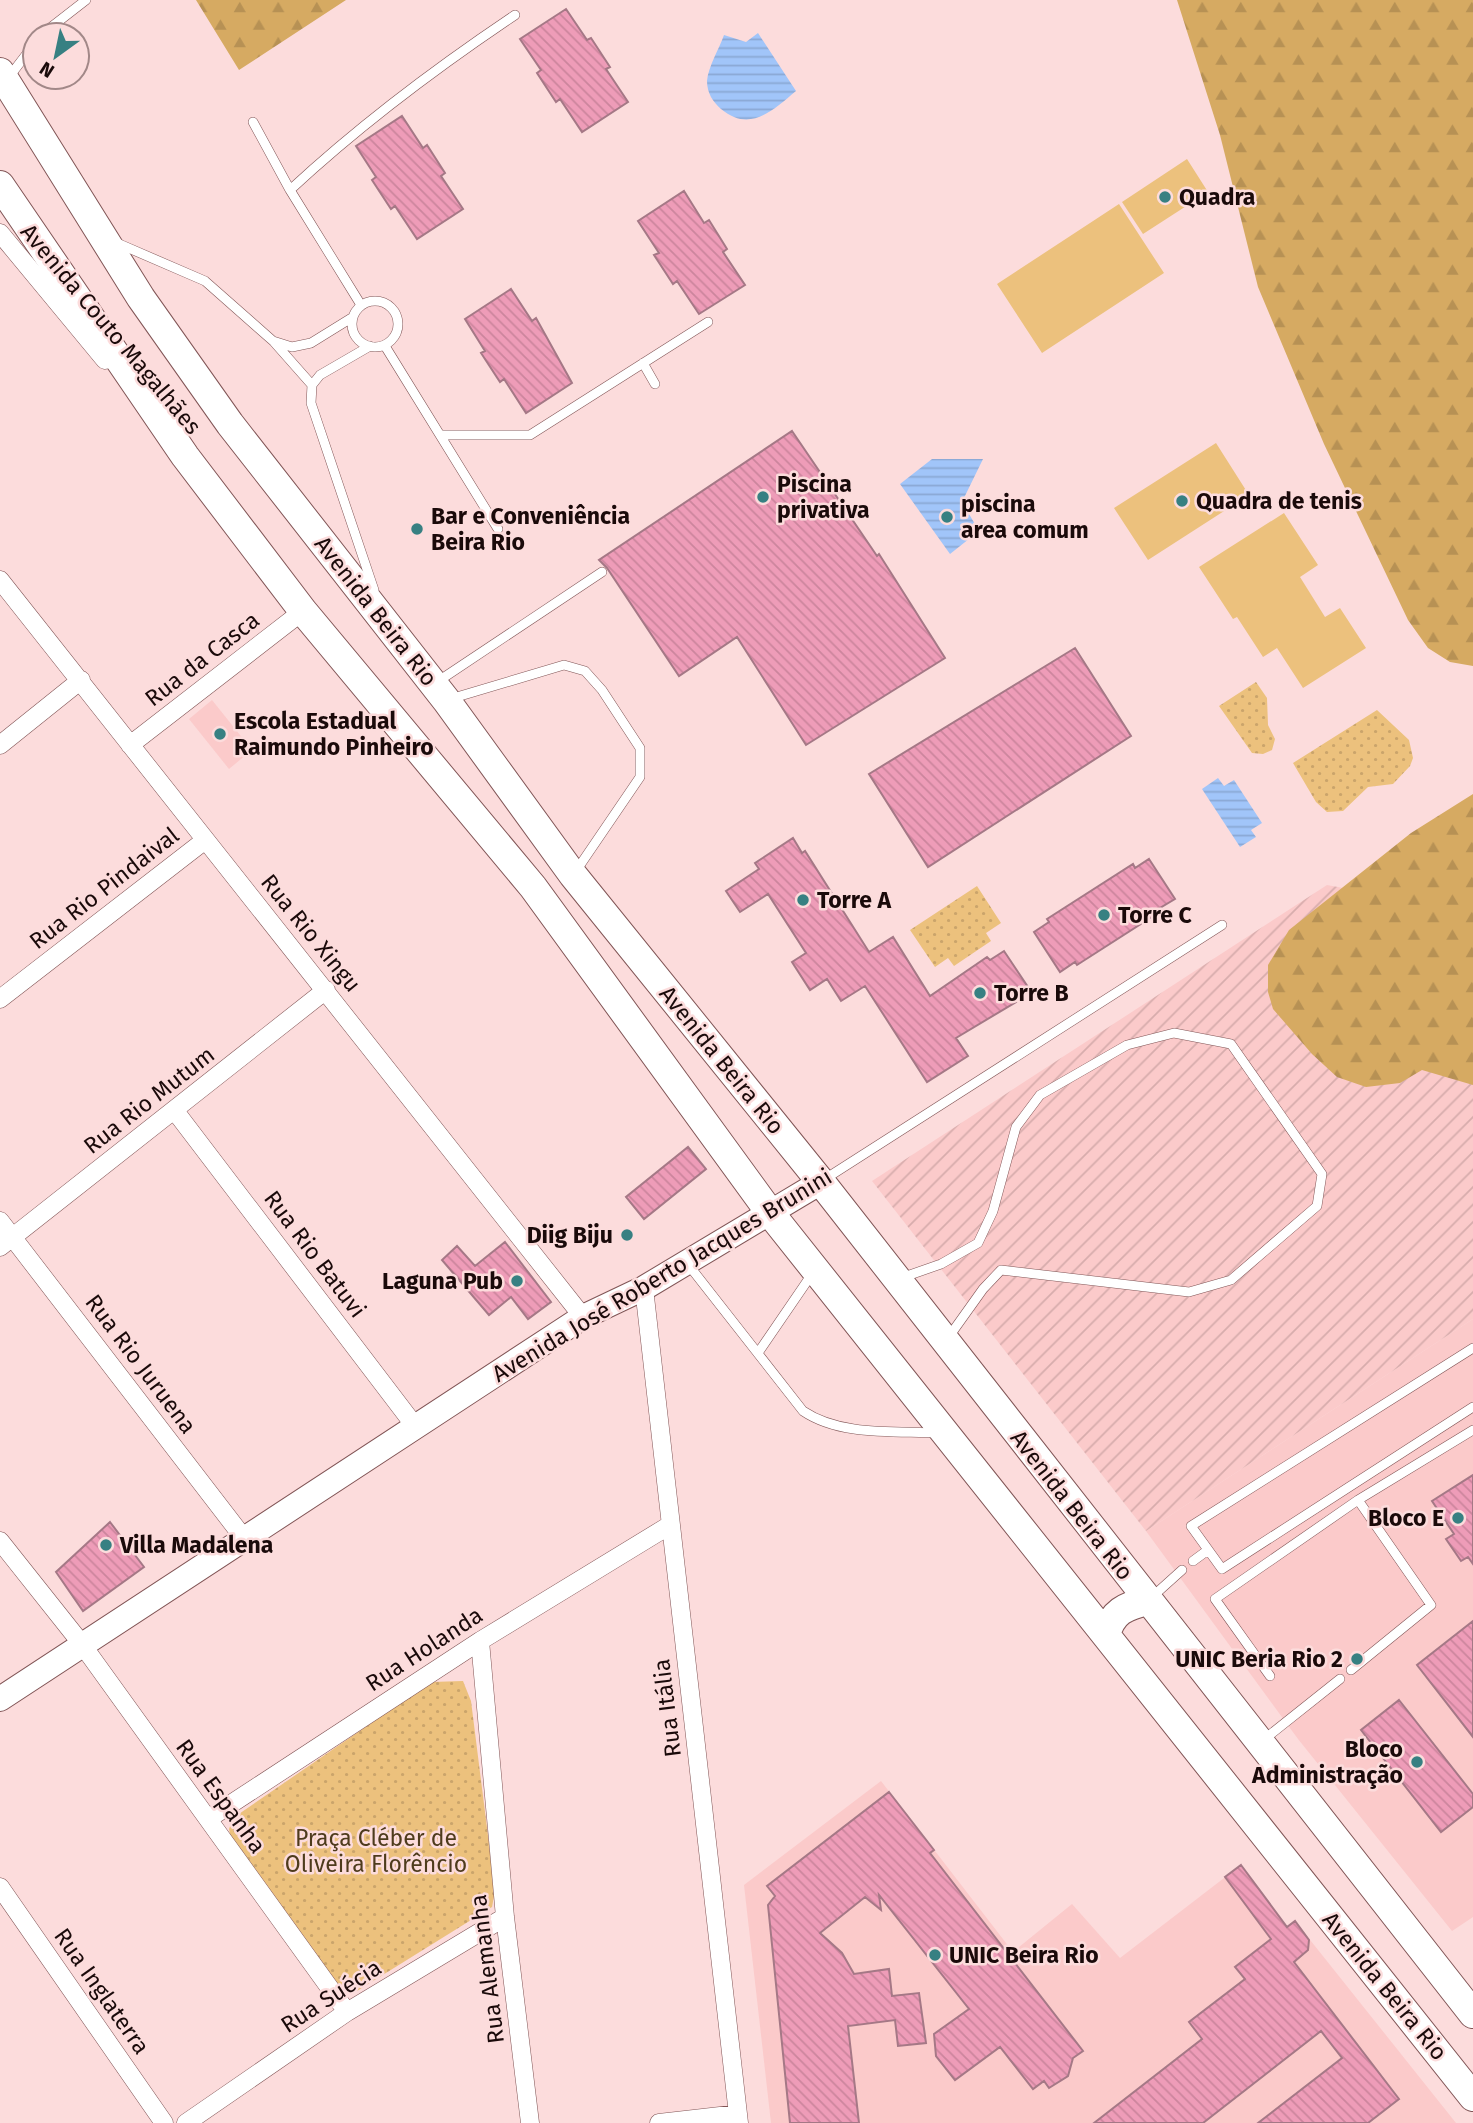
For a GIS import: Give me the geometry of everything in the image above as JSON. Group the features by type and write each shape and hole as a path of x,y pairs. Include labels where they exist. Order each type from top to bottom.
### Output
{"main road":[{"name":"Avenida Beira Rio","path":"2,74 101,237 230,424 439,692 573,875 821,1182 1473,2014"},
{"name":"Avenida Beira Rio","path":"0,176 19,212"},
{"name":"Avenida Beira Rio","path":"0,185 185,456 303,611 533,887 771,1214 1473,2096"},
{"path":"533,887 558,892 567,889 573,875"},
{"name":"Avenida José Roberto Jacques Brunini","path":"0,1699 81,1643 583,1317 644,1288 821,1182"},
{"path":"1106,1635 1112,1617 1118,1611 1148,1601"}],"street":[{"name":"Avenida Couto Magalhães","path":"0,233 185,456"},
{"name":"Rua Rio Xingu","path":"0,580 583,1317"},
{"name":"Rua da Casca","path":"130,745 303,611"},
{"path":"0,744 81,680"},
{"name":"Rua Rio Pindaival","path":"0,999 204,841"},
{"name":"Rua Rio Mutum","path":"6,1242 326,990"},
{"name":"Rua Rio Batuvi","path":"175,1111 415,1426"},
{"name":"Rua Rio Juruena","path":"0,1221 6,1242 243,1537"},
{"name":"Rua Itália","path":"644,1288 738,2119"},
{"name":"Rua Holanda","path":"208,1819 480,1641 670,1525"},
{"name":"Rua Espanha","path":"0,1541 81,1643 346,2012"},
{"name":"Rua Alemanha","path":"480,1641 505,1917 530,2123"},
{"name":"Rua Inglaterra","path":"0,1887 163,2123"},
{"name":"Rua Suécia","path":"186,2123 346,2012 505,1917"},
{"path":"659,2123 738,2119"}],"lane":[{"path":"59,21 86,0"},
{"path":"290,190 350,136 450,59 515,15"},
{"path":"2,74 21,56"},
{"path":"253,121 290,190 361,305"},
{"path":"101,237 205,281 273,341 312,385"},
{"path":"273,341 292,347 311,342 353,317 361,305 376,300 390,306 395,312 396,334 385,346 370,346 357,339 353,317"},
{"path":"442,435 530,435 708,322"},
{"path":"370,346 320,374 312,385 311,403 385,622"},
{"path":"385,346 498,529"},
{"path":"643,363 654,384"},
{"path":"439,692 602,572"},
{"path":"439,692 564,665 584,671 601,690 640,748 640,777 573,875"},
{"name":"Avenida José Roberto Jacques Brunini","path":"821,1182 1222,925"},
{"path":"896,1280 941,1264 978,1243 993,1211 1016,1127 1040,1095 1127,1045 1174,1033 1231,1044 1322,1174 1317,1206 1231,1280 1189,1293 1001,1270 983,1289 945,1343"},
{"path":"687,1263 803,1411 816,1419 854,1429 945,1433"},
{"path":"758,1353 815,1269"},
{"path":"1473,1349 1191,1526 1222,1569 1473,1407"},
{"path":"1270,1676 1215,1599 1358,1500 1473,1430"},
{"path":"1351,1670 1431,1605 1358,1500"},
{"path":"1193,1561 1208,1550"},
{"path":"1148,1601 1182,1570"},
{"path":"1261,1742 1340,1679"}],"shaded area":[{"name":"Escola Estadual Raimundo Pinheiro","path":"212,700 252,750 229,769 189,719"},
{"path":"1327,885 1473,912 1473,1319 1146,1531 872,1181"},
{"name":"UNIC Beria Rio 2","path":"1473,1319 1473,1917 1452,1931 1298,1739 1146,1531"},
{"name":"UNIC Beira Rio","path":"881,1781 1013,1952 1072,1904 1120,1958 1241,1865 1287,1927 1295,1921 1456,2123 771,2123 744,1885"}],"green space":[{"path":"196,0 346,0 239,70"},
{"path":"1177,0 1473,0 1473,666 1450,662 1428,648 1408,620 1324,444 1258,287 1220,135"},
{"name":"Quadra","path":"1187,159 1208,192 1143,234 1122,202"},
{"path":"1119,204 1164,273 1042,353 997,284"},
{"name":"Quadra de tenis","path":"1216,443 1249,495 1148,560 1114,508"},
{"path":"1284,513 1318,565 1300,577 1325,617 1340,608 1366,648 1303,688 1277,648 1263,657 1237,617 1233,619 1199,567"},
{"path":"1256,682 1267,698 1268,725 1275,739 1272,750 1263,754 1252,753 1219,706"},
{"path":"1377,710 1409,740 1413,758 1410,766 1393,784 1368,787 1343,811 1327,812 1316,802 1293,763"},
{"path":"1473,794 1473,1085 1422,1070 1400,1083 1366,1087 1337,1077 1312,1054 1273,1009 1268,992 1268,965 1289,930 1411,833"},
{"path":"977,886 1001,923 986,933 991,941 954,966 948,958 935,967 910,930"},
{"name":"Praça Cléber de Oliveira Florêncio","path":"463,1681 471,1701 495,1891 492,1907 357,1991 340,1988 231,1839 229,1829 233,1818 431,1682"}],"water":[{"path":"758,33 796,91 769,112 751,119 742,119 732,116 715,103 707,81 724,35 746,42"},
{"name":"piscina area comum","path":"932,459 983,459 962,502 979,531 950,554 900,484"},
{"path":"1218,778 1224,786 1234,780 1262,823 1251,830 1256,837 1240,847 1202,789"}],"building":[{"path":"566,9 587,40 591,38 610,67 606,69 628,102 582,132 560,99 556,102 537,73 541,70 520,39"},
{"path":"402,116 423,148 427,145 445,173 441,176 463,209 417,239 395,206 391,209 372,180 376,177 356,146"},
{"path":"684,191 704,223 709,220 727,249 723,252 745,285 699,314 677,281 673,284 654,255 659,253 638,221"},
{"path":"511,289 532,321 536,318 572,383 526,413 504,379 500,382 481,353 485,351 465,319"},
{"path":"792,431 877,556 879,554 945,658 806,745 737,637 679,676 599,560"},
{"path":"1075,648 1131,736 928,867 869,774"},
{"path":"793,838 802,853 805,851 869,952 893,937 930,996 987,957 990,960 1004,951 1030,990 1015,1000 1016,1002 956,1038 968,1056 927,1082 865,986 841,1001 827,979 810,990 792,962 806,953 768,894 740,912 726,891 759,869 755,863"},
{"name":"Torre C","path":"1149,859 1175,899 1160,908 1161,911 1077,965 1075,962 1060,972 1034,932 1049,922 1047,919 1133,864 1135,868"},
{"path":"688,1147 706,1169 644,1219 626,1197"},
{"path":"505,1242 551,1302 528,1319 511,1297 489,1315 442,1260 457,1246 475,1266"},
{"name":"Bloco E","path":"1473,1475 1473,1564 1468,1557 1461,1561 1446,1539 1454,1534 1432,1501"},
{"name":"Villa Madalena","path":"110,1522 144,1567 83,1611 56,1572"},
{"path":"1473,1621 1473,1737 1417,1665"},
{"name":"Bloco Administração","path":"1399,1700 1473,1794 1473,1807 1441,1832 1361,1730"},
{"path":"889,1792 934,1850 930,1853 1083,2051 1073,2058 1068,2076 1049,2088 1044,2081 1033,2089 1000,2047 955,2080 936,2056 934,2034 969,2009 879,1895 881,1910 865,1897 820,1933 842,1953 854,1974 889,1969 892,1996 919,1993 926,2043 898,2046 895,2020 848,2026 859,2123 790,2123 768,1905 775,1896 767,1886"},
{"path":"1241,1865 1287,1927 1295,1921 1309,1940 1308,1950 1294,1962 1399,2099 1368,2123 1258,2123 1342,2058 1321,2031 1203,2123 1094,2123 1202,2039 1189,2022 1245,1979 1235,1967 1271,1939 1225,1877"}],"place":[{"name":"Quadra","path":"1165,197"},
{"name":"Piscina privativa","path":"763,497"},
{"name":"Quadra de tenis","path":"1182,501"},
{"name":"piscina area comum","path":"947,517"},
{"name":"Bar e Conveniência Beira Rio","path":"417,529"},
{"name":"Escola Estadual Raimundo Pinheiro","path":"220,734"},
{"name":"Torre A","path":"803,900"},
{"name":"Torre C","path":"1104,915"},
{"name":"Torre B","path":"980,993"},
{"name":"Diig Biju","path":"627,1235"},
{"name":"Laguna Pub","path":"517,1281"},
{"name":"Bloco E","path":"1458,1518"},
{"name":"Villa Madalena","path":"106,1545"},
{"name":"UNIC Beria Rio 2","path":"1357,1659"},
{"name":"Bloco Administração","path":"1417,1762"},
{"name":"UNIC Beira Rio","path":"935,1955"}]}
